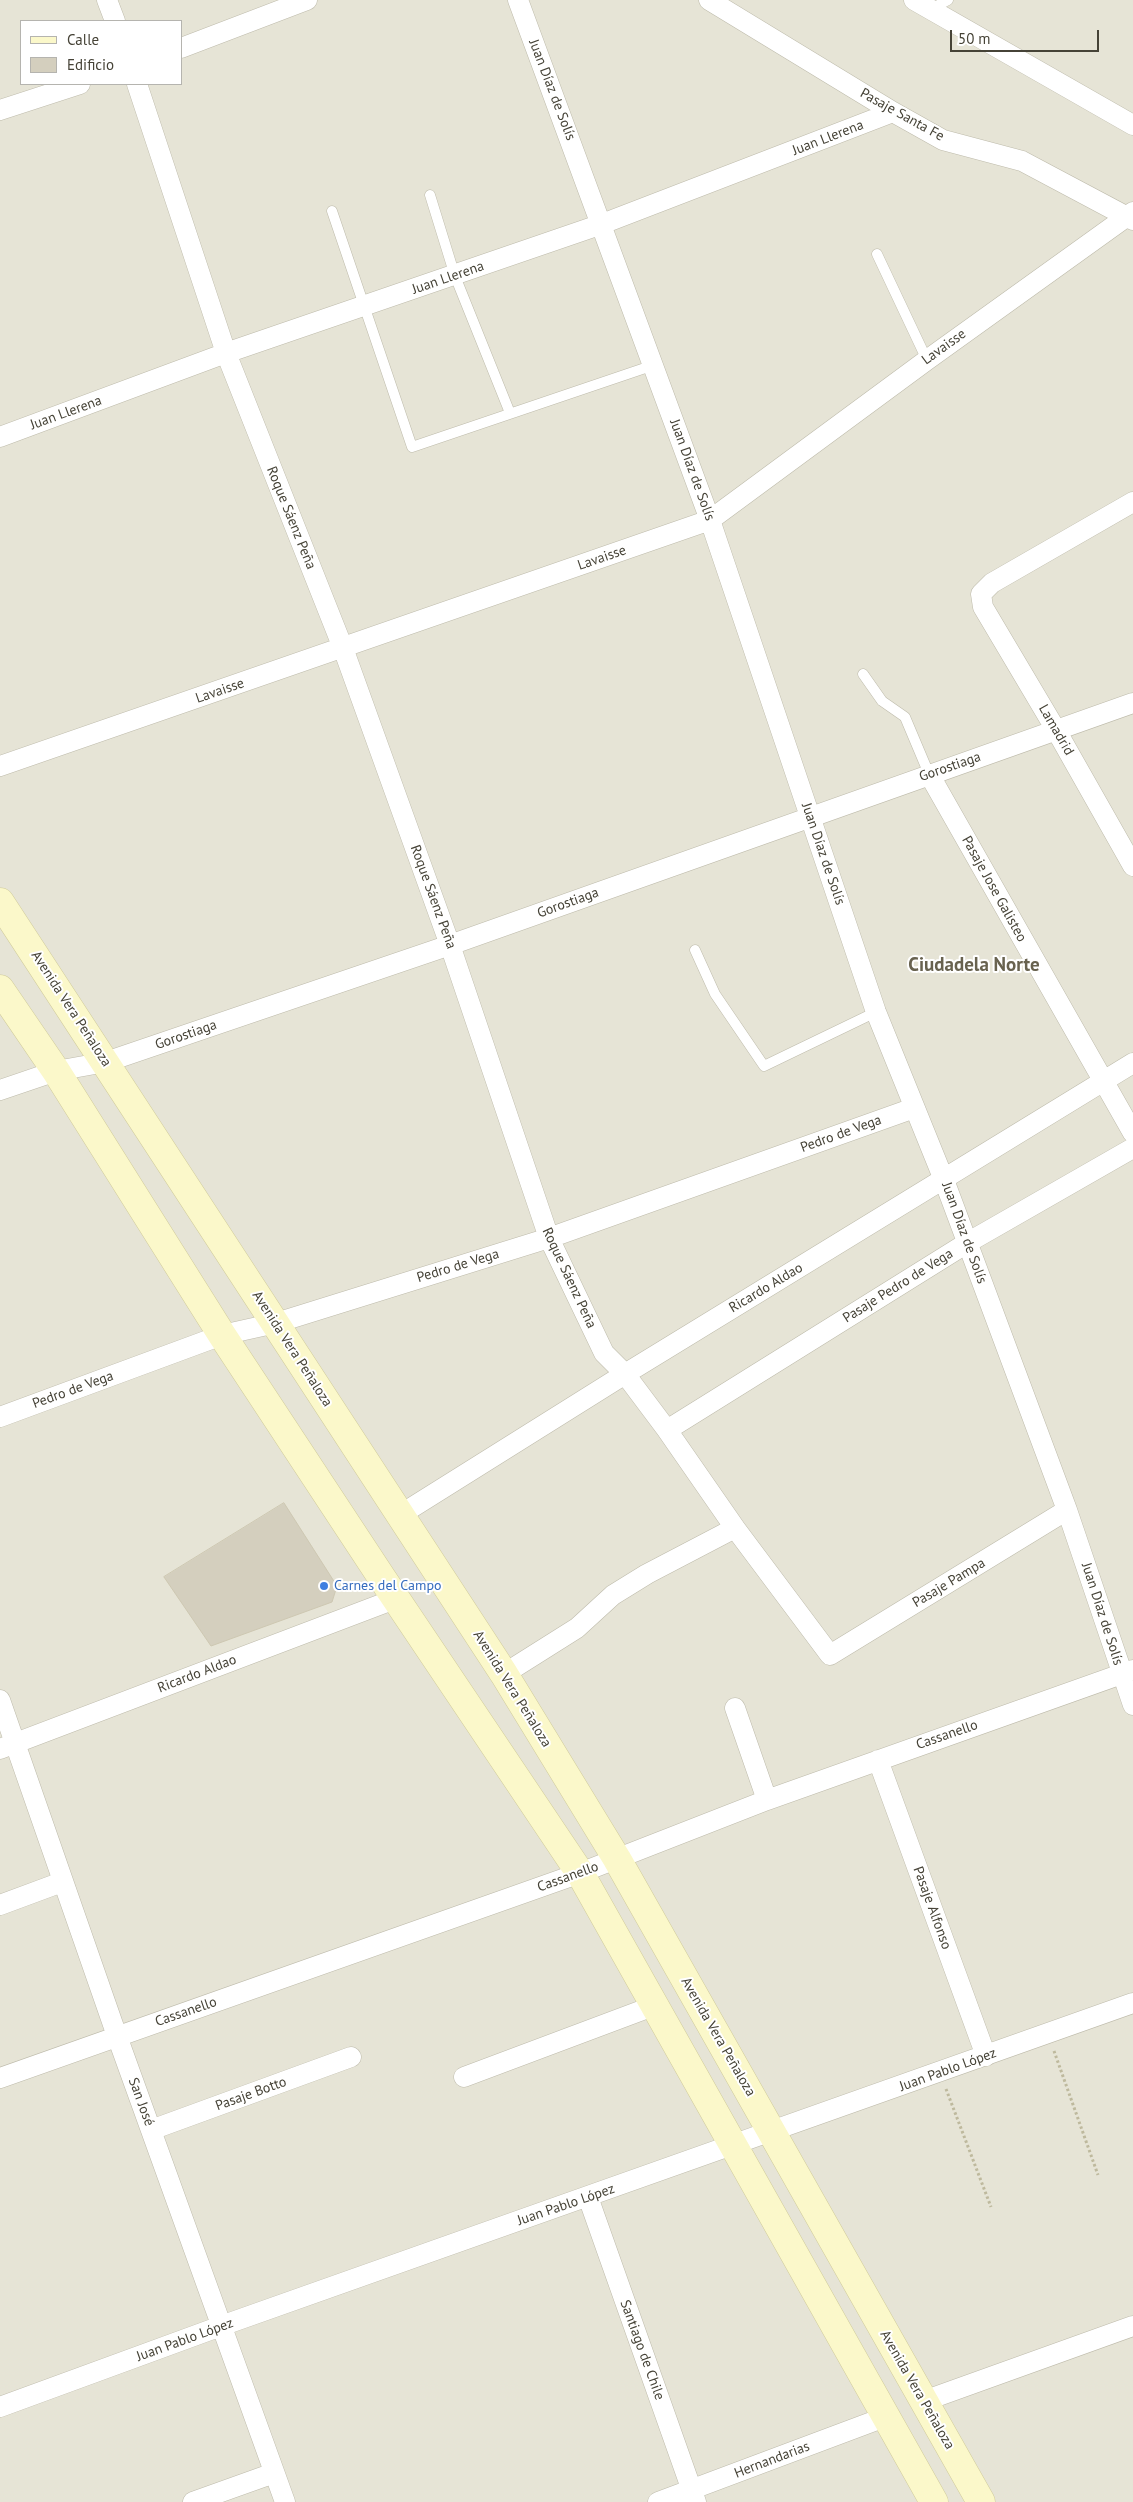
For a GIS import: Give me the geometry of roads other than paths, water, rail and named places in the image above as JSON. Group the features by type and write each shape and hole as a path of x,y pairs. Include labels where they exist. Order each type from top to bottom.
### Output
{"main road":[{"name":"Avenida Vera Peñaloza","path":"0,902 504,1674 617,1859 981,2502"},
{"path":"0,989 56,1072 222,1335 395,1598 580,1873 934,2502"}],"street":[{"path":"107,0 115,20"},
{"path":"182,48 307,0"},
{"name":"Juan Díaz de Solís","path":"518,0 710,520 876,1012 944,1180 1067,1510 1127,1672 1133,1705"},
{"name":"Pasaje Santa Fe","path":"709,0 893,112 943,140 1022,161 1131,216"},
{"path":"931,3 1133,125"},
{"path":"0,110 77,85"},
{"name":"Roque Sáenz Peña","path":"137,85 226,353 343,648 450,945 549,1238 604,1353 625,1374 667,1430 735,1528 830,1655"},
{"name":"Juan Llerena","path":"0,437 226,353 602,224 893,112"},
{"name":"Lavaisse","path":"0,766 710,520 927,360 1131,216"},
{"name":"Lamadrid","path":"1133,502 992,583 981,594 983,607 1056,730 1133,866"},
{"name":"Gorostiaga","path":"0,1090 56,1072 106,1062 450,945 1133,703"},
{"name":"Pasaje Jose Galisteo","path":"929,774 1133,1133"},
{"name":"Ricardo Aldao","path":"400,1515 625,1374 1133,1063"},
{"name":"Pedro de Vega","path":"0,1417 222,1335 276,1323 549,1238 914,1108"},
{"name":"Pasaje Pedro de Vega","path":"667,1430 967,1243 1133,1148"},
{"name":"Pasaje Pampa","path":"830,1655 1067,1510"},
{"path":"504,1674 577,1628 613,1595 735,1528"},
{"name":"Ricardo Aldao","path":"8,1746 395,1598"},
{"name":"Cassanello","path":"0,2078 580,1873 767,1800 1127,1672"},
{"name":"San José","path":"0,1700 8,1746 62,1882 285,2502"},
{"path":"735,1708 767,1800"},
{"name":"Pasaje Alfonso","path":"878,1760 986,2056"},
{"path":"0,1905 62,1882"},
{"name":"Juan Pablo López","path":"0,2407 221,2326 772,2133 1133,2003"},
{"path":"464,2077 656,2005"},
{"name":"Pasaje Botto","path":"151,2130 350,2057"},
{"name":"Santiago de Chile","path":"588,2197 694,2496"},
{"path":"924,2401 1133,2326"},
{"name":"Hernandarias","path":"658,2502 694,2496 885,2417"},
{"path":"193,2502 274,2473"}],"lane":[{"path":"430,195 455,276 510,413"},
{"path":"332,211 412,448 510,413 654,366"},
{"path":"877,254 927,360"},
{"path":"863,674 882,701 905,717 929,774"},
{"path":"694,950 715,994 764,1066 876,1012"}],"place":[{"name":"Carnes del Campo","path":"324,1586"}],"district":[{"name":"Ciudadela Norte","path":"974,966"}]}
